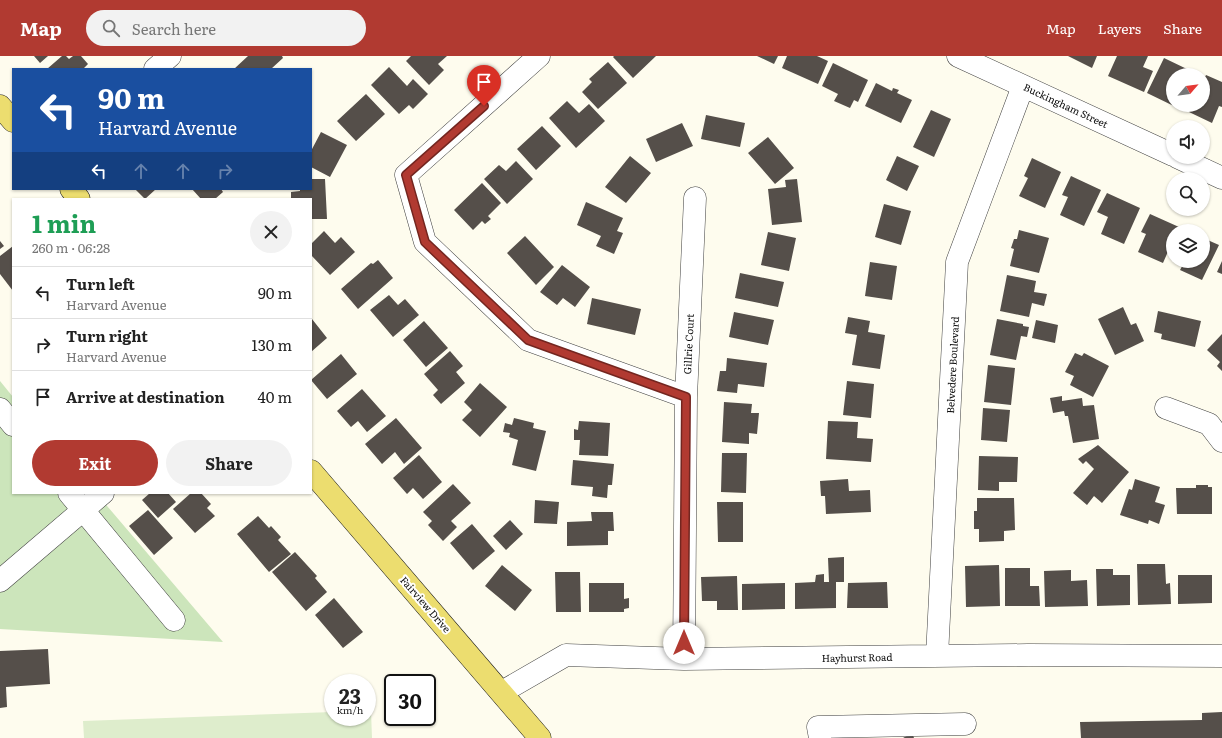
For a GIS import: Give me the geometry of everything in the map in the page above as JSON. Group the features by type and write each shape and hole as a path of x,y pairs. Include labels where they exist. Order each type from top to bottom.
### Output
{"main road":[{"path":"0,106 12,120"},
{"path":"72,190 78,198"},
{"name":"Fairview Drive","path":"312,472 540,738"}],"street":[{"path":"156,68 170,56"},
{"path":"539,56 406,175 425,242 528,340 686,397"},
{"name":"Buckingham Street","path":"958,56 1166,152"},
{"name":"Belvedere Boulevard","path":"937,656 957,262 1023,86"},
{"path":"1191,164 1222,178"},
{"name":"Gillrie Court","path":"684,659 686,397 695,198"},
{"path":"1166,408 1209,424 1222,441"},
{"path":"0,409 12,424"},
{"path":"70,494 174,620"},
{"path":"0,581 102,494"},
{"name":"Hayhurst Road","path":"502,692 566,655 684,659 937,656 1222,656"},
{"path":"820,738 818,728 965,724"}],"green space":[{"path":"0,381 12,396 12,494 97,494 223,642 0,629"},
{"path":"324,712 324,726 372,726 372,738 84,738 83,721"}],"building":[{"path":"34,56 48,56 40,63"},
{"path":"62,56 66,56 69,59 73,56 81,56 88,64 84,68 48,68"},
{"path":"248,56 282,56 283,58 272,68 235,68"},
{"path":"411,56 447,56 438,64 444,70 429,85 406,61"},
{"path":"656,56 633,78 613,57"},
{"path":"757,56 778,56 774,64"},
{"path":"787,56 817,56 828,61 818,84 782,68"},
{"path":"1068,56 1097,56 1092,68"},
{"path":"1117,56 1148,56 1143,67 1153,71 1144,92 1108,76"},
{"path":"1164,58 1185,68 1166,68 1166,102 1147,93"},
{"path":"608,62 627,83 598,109 582,92 592,82 589,79"},
{"path":"833,63 868,80 858,102 854,100 850,108 834,101 838,94 822,86"},
{"path":"389,67 407,86 413,79 428,94 413,109 409,105 399,114 371,85"},
{"path":"1210,77 1222,82 1222,107 1219,106 1212,123 1210,120 1206,120 1189,112 1210,112"},
{"path":"876,83 892,91 893,88 899,90 897,93 912,100 901,123 865,106"},
{"path":"366,94 385,114 356,141 337,121"},
{"path":"567,101 579,113 589,104 605,121 576,148 549,118"},
{"path":"931,110 951,119 934,157 913,147"},
{"path":"706,115 745,123 740,147 701,139"},
{"path":"682,123 693,146 656,162 646,139"},
{"path":"542,126 561,146 536,170 517,149"},
{"path":"321,132 347,145 330,177 312,168 312,149"},
{"path":"768,137 794,168 775,184 748,153"},
{"path":"630,156 651,173 626,203 605,187"},
{"path":"897,156 919,166 907,191 886,180"},
{"path":"1032,158 1061,172 1045,208 1019,196 1028,178 1024,176"},
{"path":"516,161 533,179 507,204 484,179 499,165 506,171"},
{"path":"1071,176 1101,190 1084,226 1060,215 1068,197 1062,195"},
{"path":"312,179 325,179 327,219 312,219 312,198 291,198 291,192 312,190"},
{"path":"797,179 802,222 772,225 768,189 786,187 785,180"},
{"path":"482,183 501,203 488,216 491,219 485,224 482,221 473,230 454,210"},
{"path":"136,190 155,190 146,198 144,198"},
{"path":"193,190 222,190 223,192 216,198 200,198"},
{"path":"1107,193 1140,208 1124,244 1101,234 1108,217 1097,212"},
{"path":"586,202 623,218 617,231 623,233 614,254 596,246 601,236 577,225"},
{"path":"884,204 911,211 901,245 875,237"},
{"path":"1150,214 1172,224 1166,224 1166,256 1163,263 1138,252 1146,234 1141,232"},
{"path":"1019,230 1049,238 1039,273 1010,266 1014,249 1011,248 1014,239 1017,239"},
{"path":"324,231 335,243 341,237 355,252 330,275 312,256 312,243"},
{"path":"768,232 796,238 789,271 761,265"},
{"path":"525,236 554,267 536,285 507,253"},
{"path":"0,241 4,246 0,249"},
{"path":"1210,241 1219,245 1210,264"},
{"path":"12,247 12,290 0,274 0,256"},
{"path":"378,260 393,278 358,309 341,289 371,263 373,264"},
{"path":"1222,261 1222,274 1217,272"},
{"path":"870,262 897,266 892,300 865,296"},
{"path":"562,265 590,287 575,307 563,298 557,305 540,292"},
{"path":"1181,268 1208,268 1202,280 1180,270"},
{"path":"740,273 784,282 778,307 735,298"},
{"path":"1007,275 1036,281 1034,292 1047,294 1044,306 1032,303 1029,317 1000,311"},
{"path":"389,295 398,305 405,299 419,315 393,337 370,310"},
{"path":"592,298 641,309 635,335 587,324"},
{"path":"1123,307 1131,325 1136,323 1144,341 1115,355 1098,319"},
{"path":"1158,311 1201,321 1195,347 1161,339 1162,334 1154,332"},
{"path":"734,312 774,320 768,345 729,337"},
{"path":"848,317 870,321 868,332 885,335 880,369 852,365 857,335 845,333"},
{"path":"312,319 327,338 312,351"},
{"path":"997,319 1023,324 1023,326 1029,327 1027,337 1021,336 1016,360 990,355"},
{"path":"1036,320 1058,325 1055,343 1032,338"},
{"path":"424,321 448,348 426,367 403,340"},
{"path":"1222,334 1222,371 1217,366 1220,362 1207,350"},
{"path":"450,351 463,366 456,372 465,383 441,404 433,395 438,390 424,374"},
{"path":"1075,353 1082,356 1084,353 1109,366 1093,397 1070,385 1074,376 1065,372"},
{"path":"341,354 357,374 327,399 312,381 312,379"},
{"path":"727,358 767,363 764,387 738,384 737,393 717,391 720,371 726,371"},
{"path":"988,365 1015,368 1011,405 984,402"},
{"path":"847,381 874,384 871,418 843,415"},
{"path":"480,383 507,407 480,437 462,420 472,410 464,402"},
{"path":"362,389 386,416 367,432 358,421 351,427 337,411"},
{"path":"1062,396 1062,401 1082,398 1083,406 1094,405 1099,439 1073,443 1068,416 1065,416 1064,411 1053,413 1050,398"},
{"path":"724,402 752,404 751,413 759,413 757,434 749,433 749,444 722,442"},
{"path":"983,408 1010,410 1007,442 981,440"},
{"path":"396,418 422,448 404,464 395,452 382,464 365,444"},
{"path":"514,418 534,423 533,428 546,431 536,471 512,465 518,440 509,437 510,433 503,432 505,423 512,425"},
{"path":"579,421 610,423 608,456 579,455 580,440 574,440 574,429 578,430"},
{"path":"828,421 858,422 857,438 873,439 871,462 826,459"},
{"path":"1098,445 1129,472 1102,503 1094,496 1087,505 1073,493 1094,469 1086,461 1083,464 1078,459"},
{"path":"722,453 747,453 746,493 721,492"},
{"path":"419,455 442,482 423,499 413,488 407,494 393,478"},
{"path":"979,456 1018,457 1017,482 999,482 999,491 978,490"},
{"path":"573,460 614,464 612,485 608,485 607,498 592,496 593,487 571,485"},
{"path":"848,479 849,491 870,490 871,512 826,514 825,496 821,496 820,481"},
{"path":"1135,479 1160,487 1155,502 1165,505 1159,524 1149,520 1148,524 1120,515 1129,489 1132,490"},
{"path":"453,484 471,503 451,521 457,527 443,541 428,525 432,521 423,512"},
{"path":"1196,485 1208,485 1208,487 1212,487 1212,514 1177,514 1176,488 1196,488"},
{"path":"149,494 169,494 176,502 158,518 142,500"},
{"path":"190,494 202,494 211,504 207,508 215,516 195,533 173,509"},
{"path":"977,498 1014,498 1015,530 1004,531 1004,541 979,542 979,529 974,529 974,511 977,511"},
{"path":"535,500 559,502 557,524 534,523"},
{"path":"717,502 743,502 743,542 718,542"},
{"path":"148,510 173,538 154,555 129,526"},
{"path":"591,512 613,512 614,531 608,531 608,545 567,546 567,522 592,521"},
{"path":"258,516 269,528 271,526 281,537 278,540 291,554 269,572 237,534"},
{"path":"510,520 523,534 506,550 493,536"},
{"path":"472,524 495,551 473,570 450,543"},
{"path":"295,552 317,576 315,578 327,592 306,611 272,572"},
{"path":"844,557 844,582 836,582 836,608 795,609 795,583 815,582 816,575 824,574 824,582 829,582 828,558"},
{"path":"1137,564 1165,564 1166,584 1170,583 1171,604 1138,605"},
{"path":"502,565 532,590 515,611 485,586"},
{"path":"999,565 1000,606 966,607 965,566"},
{"path":"1005,568 1030,568 1030,586 1039,586 1040,606 1005,606"},
{"path":"1096,569 1113,569 1113,575 1130,575 1130,605 1097,606"},
{"path":"1071,570 1071,581 1087,580 1088,606 1045,607 1044,571"},
{"path":"555,572 580,572 581,612 556,612"},
{"path":"1178,575 1212,575 1212,603 1178,604"},
{"path":"737,576 738,610 717,610 717,601 702,601 701,577"},
{"path":"887,582 888,608 847,608 848,583"},
{"path":"589,583 624,583 624,599 629,598 629,608 624,609 624,612 589,612"},
{"path":"785,583 785,609 742,610 742,584"},
{"path":"334,598 363,632 343,648 315,615"},
{"path":"48,649 50,684 6,687 7,707 0,708 0,651"},
{"path":"1222,712 1222,738 1081,738 1080,722 1202,720 1202,713"},
{"path":"912,733 914,738 903,738"}],"route":[{"path":"484,106 406,175 425,242 528,340 686,397 684,643"}]}
